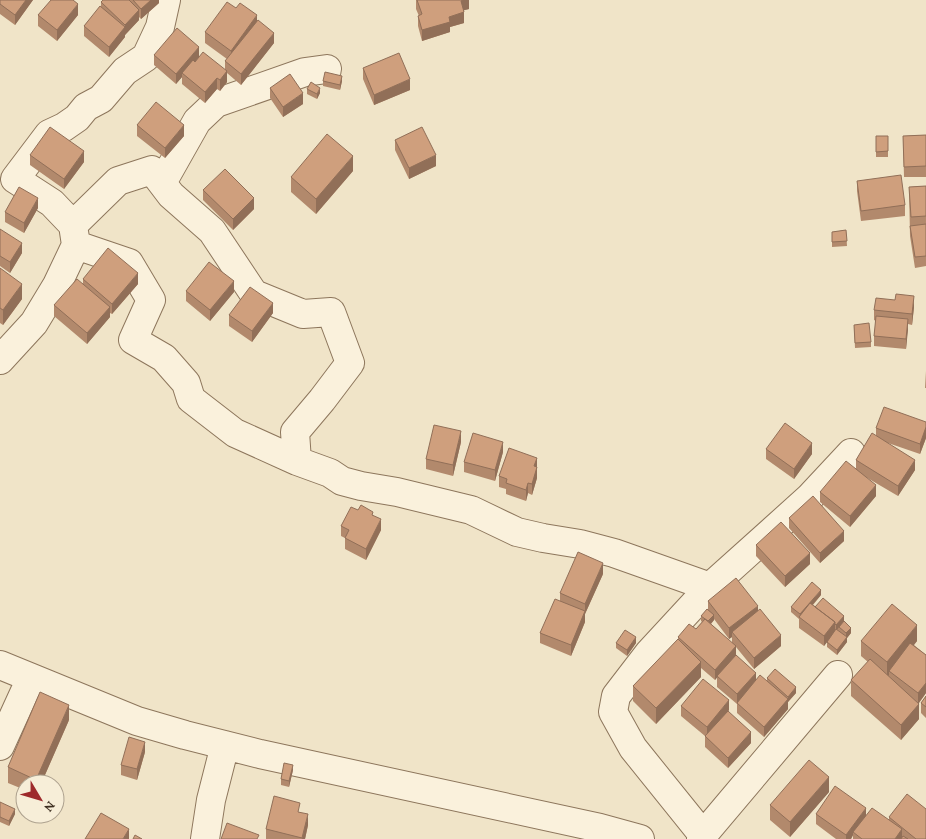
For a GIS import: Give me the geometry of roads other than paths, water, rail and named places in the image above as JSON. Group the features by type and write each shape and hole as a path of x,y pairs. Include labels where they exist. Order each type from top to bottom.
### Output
{"street":[{"path":"166,0 160,28 146,57 125,71 101,99 86,107 77,118 64,127 49,134 8,176 52,203 74,235 129,262 151,300 133,340 164,358 186,382 191,399 235,433 297,461 330,473 342,481 471,510 517,532 580,544 614,553 710,587"},
{"path":"162,182 196,121 216,103 305,72 327,70"},
{"path":"0,360 34,323 57,285 74,235 118,182 152,170 171,195 212,231 254,294 303,314 331,312 350,363 295,432 297,461"},
{"path":"838,675 702,837 634,748 613,712 616,696 649,653 710,587 809,498 851,453"},
{"path":"0,665 137,721 185,735 591,826 640,839"},
{"path":"0,746 31,678"},
{"path":"205,839 211,800 224,745"}]}
